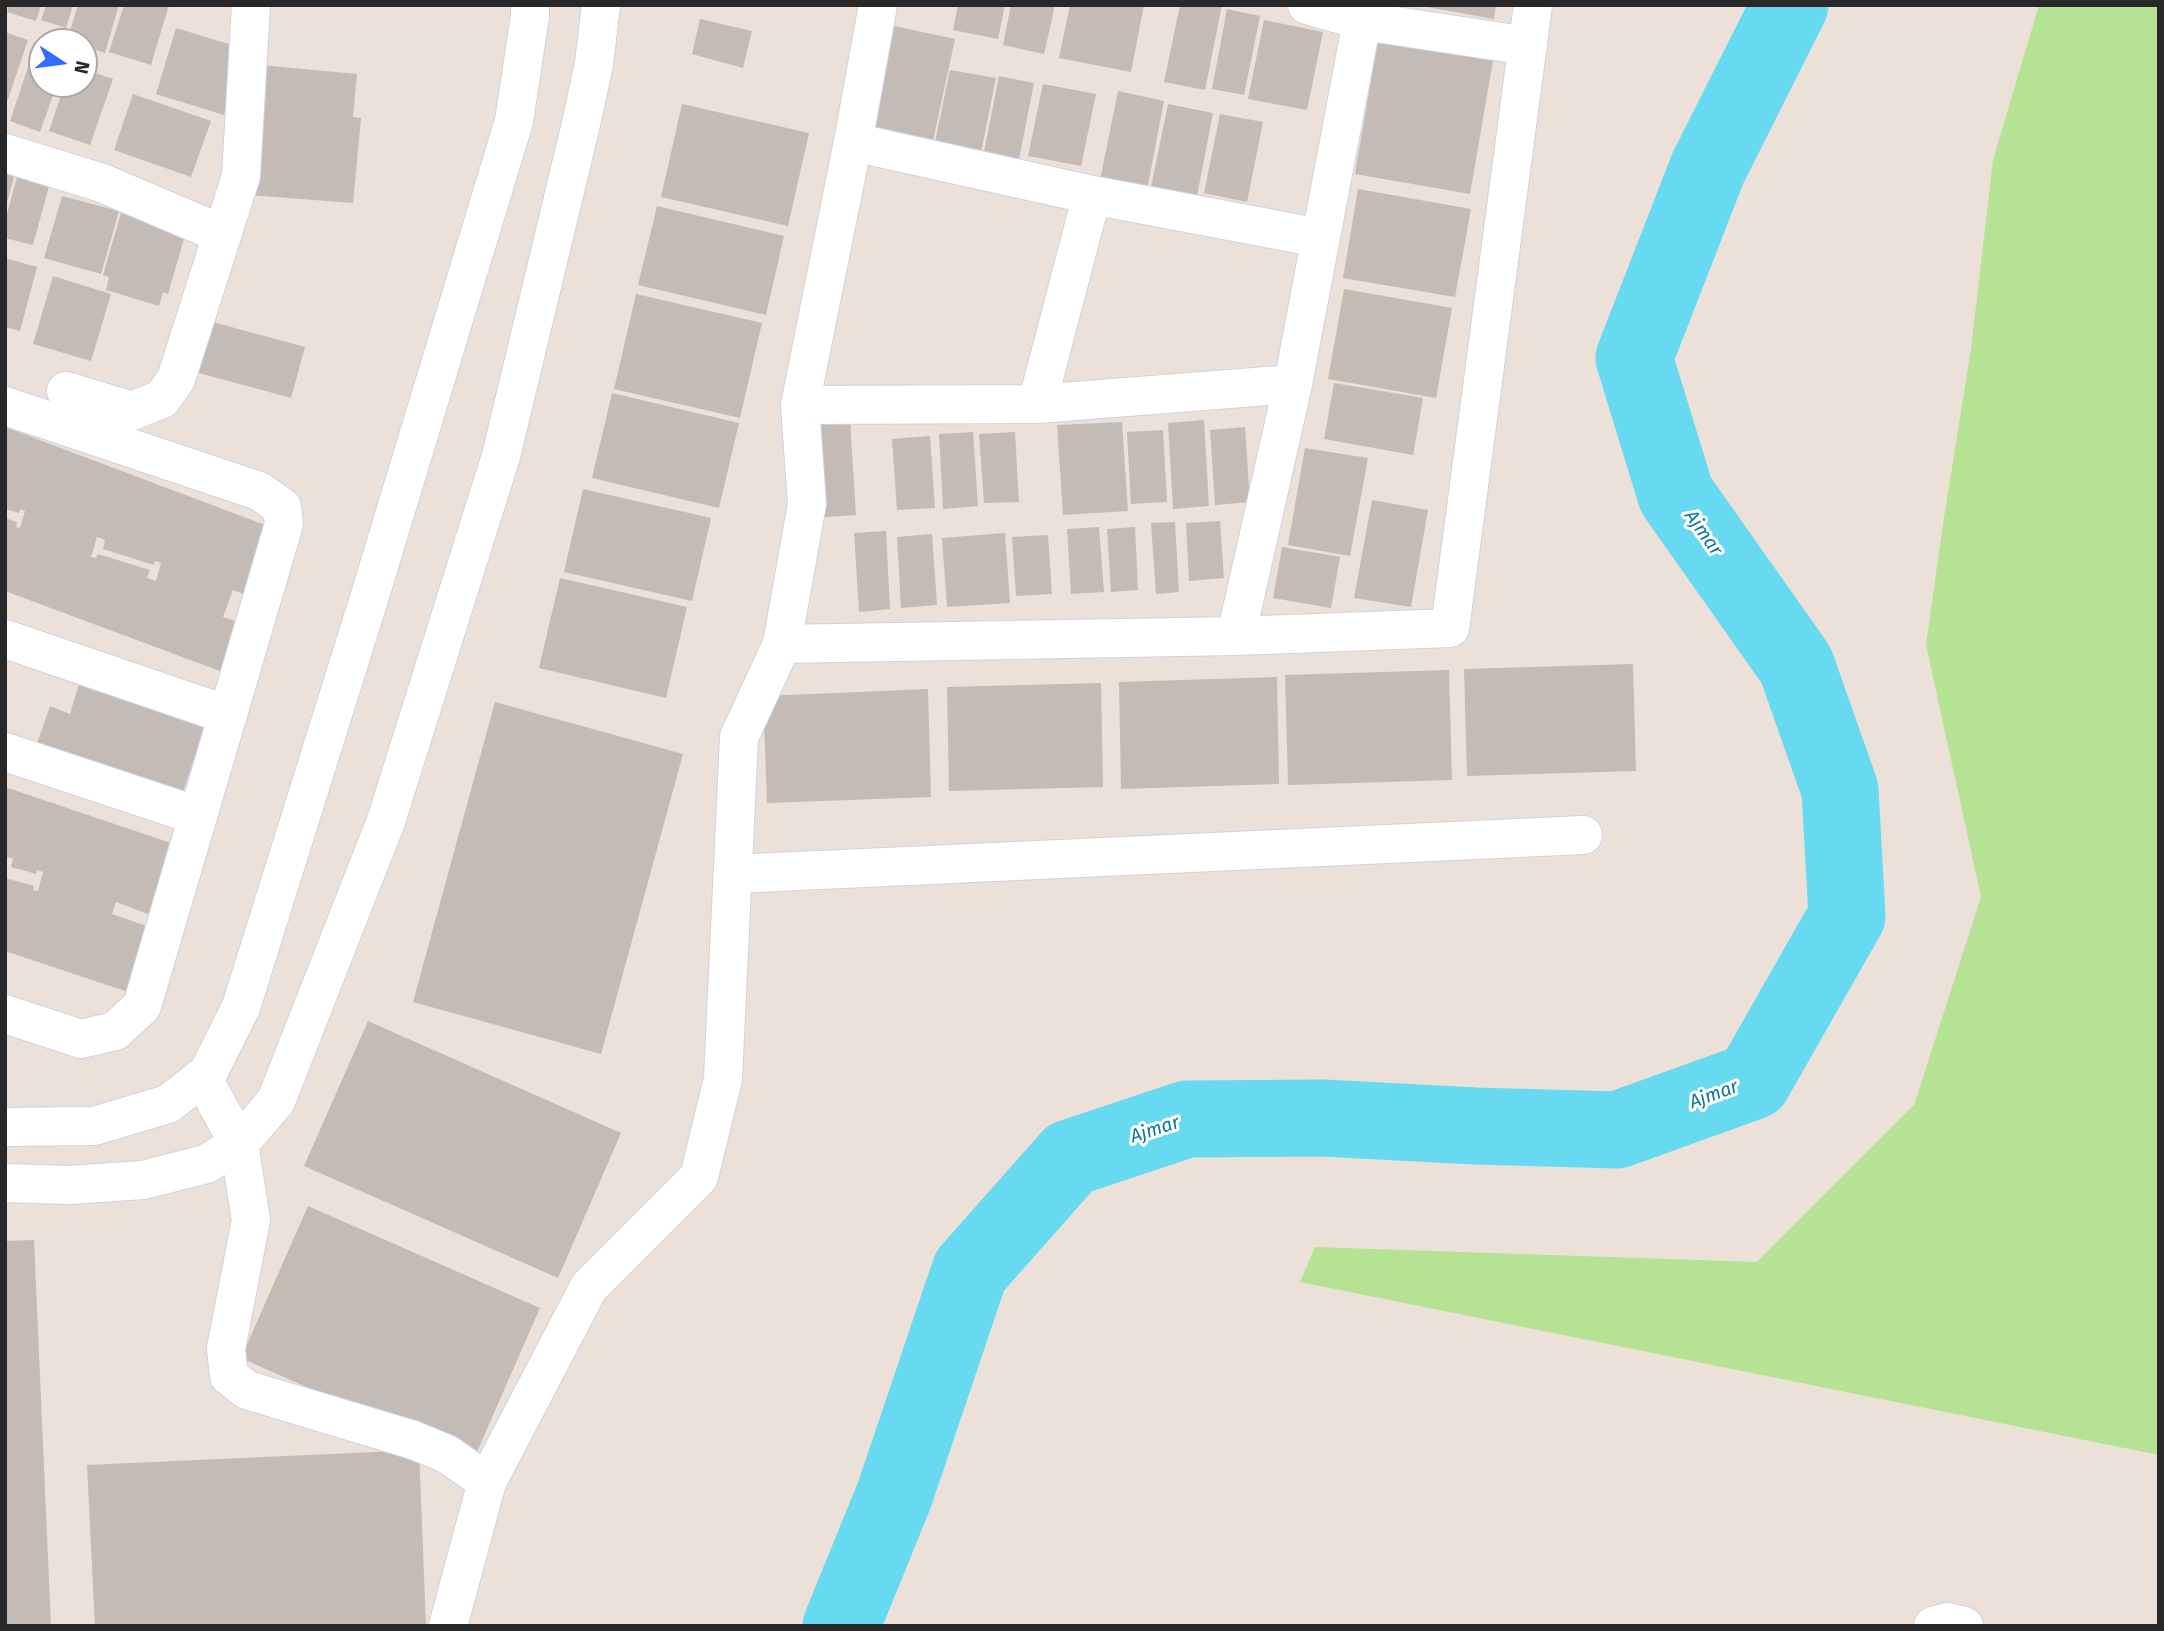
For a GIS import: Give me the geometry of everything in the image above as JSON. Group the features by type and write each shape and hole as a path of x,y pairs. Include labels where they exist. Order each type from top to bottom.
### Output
{"street":[{"path":"66,391 132,411 162,399 176,379 241,176 250,5"},
{"path":"5,1127 94,1126 168,1104 208,1073 241,1007 514,121 530,5"},
{"path":"5,1183 70,1185 143,1180 206,1164 239,1144 276,1101 386,821 501,456 581,124 594,64 601,5"},
{"path":"448,1626 487,1482 589,1287 699,1177 723,1079 739,737 782,643 807,504 800,405 878,5"},
{"path":"1307,5 1364,13 1528,46"},
{"path":"782,643 1236,636 1450,628 1533,5"},
{"path":"1236,636 1293,384 1364,13"},
{"path":"853,142 1092,195 1320,238"},
{"path":"5,153 102,183 222,234"},
{"path":"1037,404 1092,195"},
{"path":"800,405 1037,404 1293,384"},
{"path":"5,406 259,491 282,507 284,524 142,1006 115,1031 81,1039 5,1014"},
{"path":"5,639 228,715"},
{"path":"5,752 198,816"},
{"path":"733,874 1583,835"},
{"path":"202,1077 239,1144 251,1220 226,1349 229,1376 247,1390 413,1440 447,1454 487,1482"},
{"path":"1933,1626 1947,1622 1964,1626"}],"green space":[{"path":"2039,5 2159,5 2159,1455 1300,1282 1315,1247 1757,1262 1914,1105 1981,897 1926,645 1971,349 1993,160"}],"building":[{"path":"9,5 41,5 36,21 7,12"},
{"path":"46,5 73,5 66,28 41,20"},
{"path":"78,5 119,5 105,53 98,51 98,28 71,28"},
{"path":"124,5 169,5 151,65 109,52"},
{"path":"958,5 1005,5 998,39 953,30"},
{"path":"1011,5 1055,5 1044,54 1003,45"},
{"path":"1070,5 1144,5 1131,72 1059,58"},
{"path":"1180,5 1222,5 1205,90 1164,82"},
{"path":"1416,5 1496,5 1494,19"},
{"path":"1227,9 1260,16 1244,95 1212,89"},
{"path":"700,19 752,31 743,68 692,54"},
{"path":"1264,20 1323,32 1307,110 1248,99"},
{"path":"890,25 955,39 931,150 865,135"},
{"path":"176,28 245,49 224,115 156,94"},
{"path":"5,32 28,40 5,105"},
{"path":"1379,34 1494,55 1470,194 1355,174"},
{"path":"260,65 357,74 353,117 361,118 353,203 249,195"},
{"path":"28,67 28,98 52,98 40,132 10,121"},
{"path":"950,70 996,78 981,152 935,142"},
{"path":"98,74 113,79 90,145 49,131 60,98 98,98"},
{"path":"999,76 1034,83 1018,164 983,157"},
{"path":"1043,84 1096,94 1081,166 1028,156"},
{"path":"1118,91 1164,101 1147,190 1100,180"},
{"path":"133,94 211,121 191,177 114,150"},
{"path":"682,104 809,133 788,226 661,197"},
{"path":"1168,104 1213,113 1197,196 1151,187"},
{"path":"1220,114 1263,122 1247,202 1204,193"},
{"path":"20,166 52,175 33,245 5,238 5,221"},
{"path":"5,167 16,170 6,206 5,206"},
{"path":"1358,189 1471,209 1455,297 1343,278"},
{"path":"62,196 119,211 101,274 44,258"},
{"path":"657,206 784,236 766,315 638,285"},
{"path":"121,213 186,232 168,294 163,292 159,306 106,290 109,277 103,275"},
{"path":"5,258 37,267 20,331 5,327"},
{"path":"53,276 111,294 91,361 33,344"},
{"path":"1344,289 1452,308 1436,398 1328,379"},
{"path":"636,294 762,323 740,418 614,389"},
{"path":"202,319 305,347 291,398 188,370"},
{"path":"1334,383 1423,398 1413,455 1324,439"},
{"path":"612,393 739,423 719,508 592,478"},
{"path":"850,419 856,515 812,518 807,421"},
{"path":"1204,420 1209,506 1173,509 1168,423"},
{"path":"1122,422 1128,511 1063,515 1057,425"},
{"path":"5,427 297,537 272,605 233,590 223,617 262,631 244,680 5,591 5,518 17,522 16,527 20,528 25,511 20,509 19,513 5,509","holes":["97,537 105,540 103,549 154,565 155,561 161,563 156,581 147,578 150,570 98,554 96,558 91,557"]},
{"path":"1245,427 1250,502 1215,505 1210,430"},
{"path":"1163,430 1167,502 1131,504 1127,432"},
{"path":"973,432 978,506 943,509 939,434"},
{"path":"1015,432 1019,502 984,503 979,434"},
{"path":"930,436 935,508 897,510 892,439"},
{"path":"1305,448 1368,458 1350,556 1288,545"},
{"path":"583,489 711,518 692,601 564,572"},
{"path":"1372,500 1428,510 1411,607 1354,598"},
{"path":"1220,521 1224,578 1189,581 1186,523"},
{"path":"1175,522 1179,592 1156,594 1151,523"},
{"path":"1099,527 1104,592 1071,594 1067,529"},
{"path":"1135,527 1138,590 1111,592 1107,529"},
{"path":"886,531 890,609 859,612 854,533"},
{"path":"1005,533 1010,603 947,607 942,538"},
{"path":"932,534 937,605 901,608 897,537"},
{"path":"1048,535 1052,594 1016,596 1012,537"},
{"path":"1282,547 1340,557 1331,608 1273,598"},
{"path":"560,578 687,607 666,698 539,668"},
{"path":"1633,664 1636,771 1467,776 1464,669"},
{"path":"1449,670 1452,780 1288,785 1285,675"},
{"path":"82,674 208,717 181,798 33,755 50,706 70,714"},
{"path":"1277,677 1279,784 1121,789 1119,682"},
{"path":"1101,683 1103,787 949,791 947,687"},
{"path":"928,689 931,797 767,803 763,696"},
{"path":"495,702 683,754 601,1054 413,1002"},
{"path":"5,787 180,846 156,917 116,902 112,914 152,928 131,993 5,951 5,878 34,886 33,890 38,891 43,872 37,870 36,874 11,867 13,858 5,857"},
{"path":"368,1021 621,1133 558,1278 304,1166"},
{"path":"308,1206 540,1308 473,1461 241,1358"},
{"path":"34,1240 51,1626 5,1626 5,1241"},
{"path":"419,1450 426,1626 95,1626 87,1465"}],"waterway":[{"name":"Ajmar","path":"841,1626 894,1496 970,1271 1070,1158 1187,1119 1323,1118 1617,1130 1753,1081 1847,916 1840,790 1796,665 1676,495 1634,358 1708,168 1790,5"}]}
